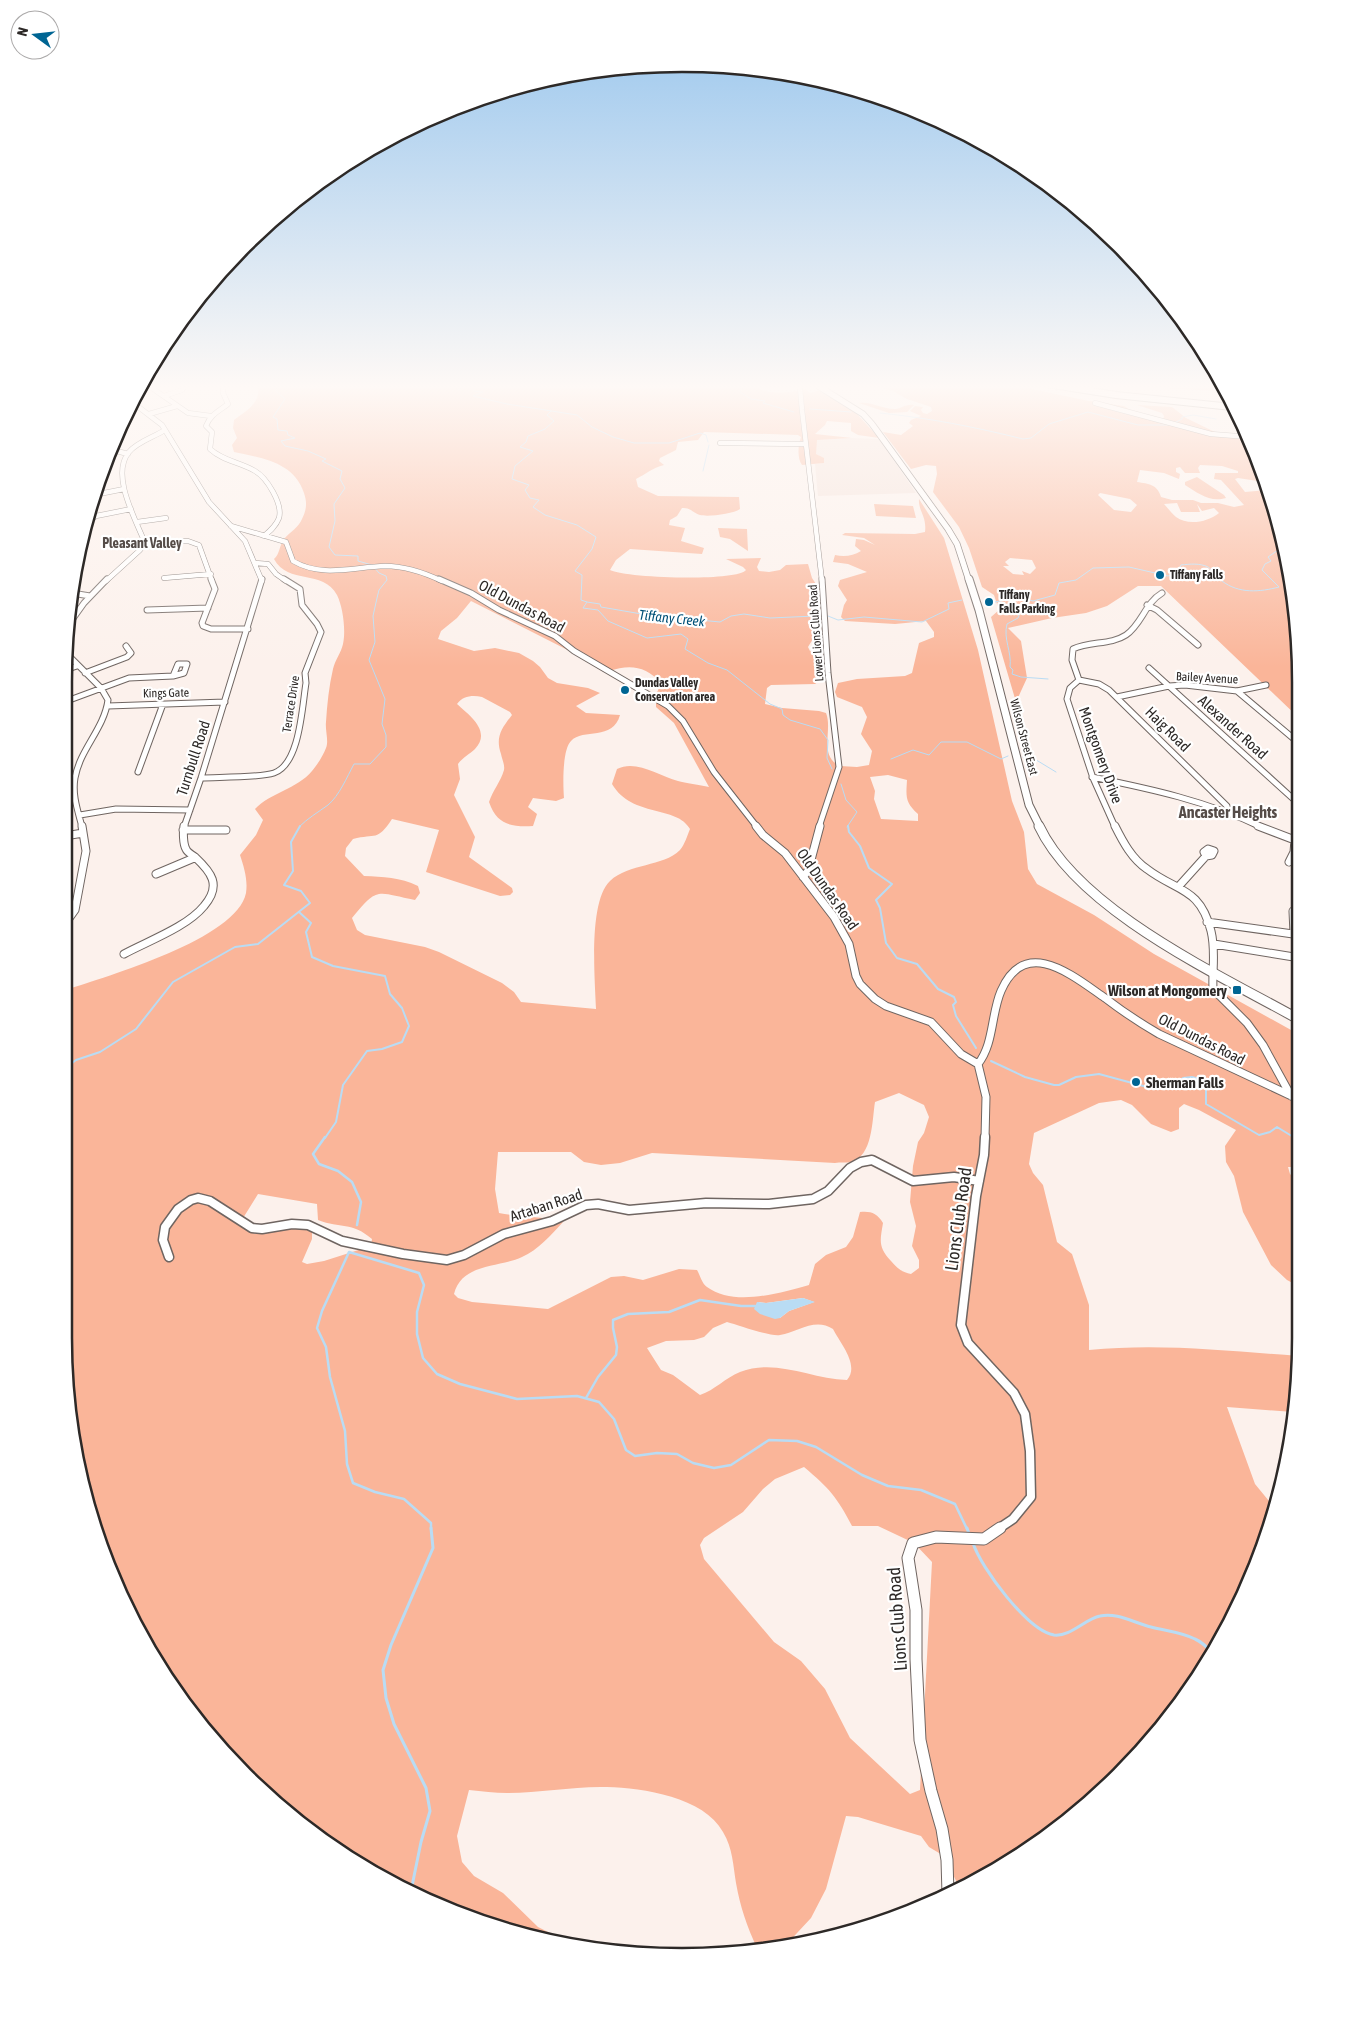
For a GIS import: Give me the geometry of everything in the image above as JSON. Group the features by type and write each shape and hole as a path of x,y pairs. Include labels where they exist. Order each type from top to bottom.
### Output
{"main road":[{"name":"Wilson Street East","path":"911,478 957,544 979,610 1029,804 1037,823 1054,853 1074,875 1109,907 1157,939 1292,1016"}],"street":[{"path":"122,478 131,509 145,543"},
{"name":"Turnbull Road","path":"183,830 262,580 245,541 209,502 194,478"},
{"path":"231,526 264,536 277,522 280,506 262,478"},
{"name":"Lower Lions Club Road","path":"803,877 808,871 838,767 828,673 820,555 810,478"},
{"path":"103,493 124,489"},
{"path":"95,516 131,509"},
{"path":"137,522 166,518"},
{"name":"Old Dundas Road","path":"264,536 286,542 294,561 303,567 331,572 393,566 418,571 471,594 554,636 574,651 668,706 683,721 714,772 763,835 785,853 846,937 856,976 866,991 886,1006 931,1022 960,1054 981,1060 1000,994 1007,978 1023,966 1044,962 1068,972 1138,1022 1175,1042 1291,1096"},
{"path":"145,543 197,543 211,574 215,589 202,622 206,628 248,629"},
{"path":"77,610 145,543"},
{"name":"Terrace Drive","path":"201,778 272,774 282,770 288,764 293,754 306,683 305,674 321,632 319,625 303,606 300,589 276,574 268,564 255,563"},
{"path":"164,578 211,574"},
{"path":"1079,680 1072,660 1073,649 1084,644 1123,637 1134,627 1151,600 1162,593"},
{"path":"79,594 90,596"},
{"path":"1147,605 1158,610 1198,644"},
{"path":"147,610 208,608"},
{"path":"85,673 127,657 131,653 126,646"},
{"path":"72,916 76,910 86,842 75,797 75,777 108,706 108,700 101,688 73,662"},
{"path":"73,667 77,666"},
{"name":"Alexander Road","path":"1149,668 1292,798"},
{"path":"72,699 129,678 173,676"},
{"name":"Montgomery Drive","path":"1079,680 1070,687 1066,694 1100,799 1137,862 1145,869 1179,886 1195,897 1207,922 1214,944 1214,989 1253,1030 1264,1045 1291,1096"},
{"name":"Haig Road","path":"1079,680 1099,684 1117,697 1227,806 1228,812"},
{"name":"Bailey Avenue","path":"1117,697 1169,686 1201,686 1237,691 1266,685"},
{"path":"1237,691 1292,737"},
{"name":"Kings Gate","path":"108,706 225,702"},
{"path":"138,772 163,704"},
{"path":"1092,777 1181,796 1228,812 1276,834 1292,839"},
{"path":"80,815 124,808 190,810"},
{"path":"124,954 186,921 204,906 212,892 213,880 209,870 186,849 183,830 226,830"},
{"path":"72,835 84,833"},
{"path":"1179,886 1206,856"},
{"path":"1289,862 1292,856"},
{"path":"156,874 194,858"},
{"path":"1207,922 1292,934"},
{"path":"1214,944 1292,957"},
{"name":"Lions Club Road","path":"948,1888 947,1860 942,1829 931,1791 920,1740 916,1659 916,1610 908,1558 913,1543 936,1537 984,1539 1014,1519 1030,1497 1030,1451 1025,1414 1014,1392 968,1343 961,1325 984,1155 986,1097 981,1060"},
{"name":"Artaban Road","path":"169,1257 163,1240 165,1227 178,1209 191,1200 198,1198 210,1202 252,1228 262,1230 292,1224 308,1225 342,1241 403,1254 446,1260 464,1255 504,1234 552,1221 586,1205 598,1204 629,1210 706,1203 769,1204 813,1199 828,1191 850,1168 861,1162 872,1160 913,1181 954,1177 979,1181"}],"shaded area":[{"path":"296,478 637,478 638,487 658,496 739,497 740,509 737,511 709,516 700,515 687,508 682,508 677,516 670,520 669,525 685,528 681,541 704,548 702,554 630,549 616,560 610,570 636,575 680,578 723,576 738,574 746,570 726,559 761,558 757,567 759,571 769,572 780,570 786,565 808,564 816,584 814,593 817,609 809,624 816,634 808,647 810,651 820,655 817,667 820,680 815,684 771,685 767,688 765,704 826,713 828,720 828,749 833,762 840,766 857,767 869,765 872,751 861,734 867,717 862,707 837,697 835,692 838,683 857,679 905,676 912,673 919,643 934,637 934,632 926,621 895,624 845,621 841,617 847,600 838,586 840,580 867,572 848,564 833,562 835,555 848,556 861,551 855,546 856,539 875,545 864,538 842,535 845,533 915,534 925,532 925,522 919,499 944,538 978,650 1012,801 1024,832 1028,869 1037,884 1094,915 1154,954 1292,1031 1292,1167 1288,1167 1292,1176 1292,1283 1271,1265 1243,1212 1234,1176 1226,1162 1225,1146 1236,1130 1184,1104 1179,1108 1179,1129 1171,1132 1151,1124 1132,1105 1121,1100 1099,1103 1034,1133 1029,1164 1033,1173 1043,1185 1057,1242 1072,1254 1089,1305 1089,1350 1142,1347 1291,1355 1287,1412 1227,1407 1255,1484 1270,1502 1259,1535 1229,1609 1189,1678 1140,1741 1084,1797 1021,1846 957,1883 944,1856 929,1847 921,1836 858,1817 846,1816 826,1889 811,1918 792,1938 755,1944 742,1908 729,1845 723,1832 714,1820 702,1810 655,1792 622,1788 582,1788 507,1793 469,1790 457,1836 462,1862 474,1876 503,1893 538,1927 554,1935 486,1916 412,1886 377,1867 311,1823 280,1797 251,1770 198,1710 175,1678 135,1609 105,1535 93,1497 78,1419 72,1339 72,988 168,954 220,926 237,910 246,893 245,874 240,855 256,835 263,820 255,809 268,799 306,777 318,763 326,748 326,716 330,682 344,639 344,626 339,600 331,587 315,579 288,572 280,567 274,559 284,539 301,522 306,509 304,493","holes":["471,601 609,671 631,667 643,670 655,677 661,683 656,695 656,707 674,723 709,787 671,779 640,767 624,766 617,769 612,784 621,795 642,807 675,817 684,822 690,829 682,848 673,855 618,875 610,881 603,891 598,906 594,942 596,1009 521,1002 514,992 502,983 439,952 425,947 365,935 357,930 352,918 373,896 385,894 415,900 420,893 418,886 405,881 364,876 345,856 346,848 353,839 379,834 392,819 439,830 426,872 500,896 510,895 513,892 512,888 469,857 475,837 454,795 460,779 458,764 475,749 480,742 481,736 477,724 457,704 462,699 471,696 482,697 510,712 512,715 499,738 499,748 504,770 489,802 496,816 506,823 518,826 533,826 537,814 528,807 533,798 556,801 564,798 563,777 565,760 571,741 576,737 611,728 620,715 586,713 576,706 600,693 588,688 557,683 548,678 533,661 519,653 495,648 474,651 438,639 441,631 457,618","888,775 907,780 907,799 918,814 918,821 881,819 874,799 875,791 870,777","899,1093 924,1105 929,1117 924,1133 918,1142 913,1166 910,1202 916,1226 912,1246 919,1260 919,1268 911,1274 897,1268 884,1252 881,1244 883,1223 881,1220 871,1212 860,1212 853,1237 846,1247 826,1255 815,1264 809,1285 785,1292 757,1296 730,1296 718,1293 705,1286 697,1270 679,1269 643,1280 624,1276 611,1277 548,1309 472,1302 458,1298 454,1294 458,1284 465,1277 482,1268 528,1254 544,1242 563,1222 562,1220 499,1213 495,1189 498,1152 571,1152 584,1162 601,1165 620,1163 652,1153 835,1163 851,1162 864,1153 872,1127 875,1102","258,1194 317,1204 318,1220 352,1227 365,1233 372,1239 371,1246 324,1261 307,1264 302,1262 312,1239 312,1230 300,1226 255,1234 240,1223","803,1298 814,1302 789,1311 780,1318 758,1302 766,1303","727,1322 762,1333 780,1335 806,1326 820,1324 826,1326 833,1329 848,1354 851,1368 850,1374 847,1380 780,1368 753,1368 740,1372 700,1395 673,1375 661,1370 647,1348 666,1341 694,1340 704,1337 713,1328","804,1467 832,1494 852,1526 878,1526 914,1543 932,1562 920,1790 910,1794 850,1738 825,1689 801,1661 774,1642 704,1559 700,1545 704,1538 743,1512 763,1489 775,1479"]},
{"path":"816,478 906,478 916,493 818,496"},
{"path":"936,478 1138,478 1137,482 1155,487 1161,497 1172,500 1218,503 1234,507 1244,505 1221,480 1214,478 1237,478 1235,479 1245,492 1260,491 1280,563 1286,602 1290,642 1292,711 1161,586 1138,586 1107,606 1086,613 1052,618 1008,628 1021,641 1027,678 1016,702 991,617 999,610 994,595 982,587 969,548 959,527 933,492","holes":["1100,493 1130,499 1137,505 1131,512 1114,510 1098,495","1177,503 1181,512 1200,512 1197,504 1202,511 1214,508 1219,513 1204,521 1192,522 1181,520 1164,504","1010,558 1032,560 1036,568 1030,574 1022,571 1024,575 1013,574 1003,566 1009,566 1005,562"]},
{"path":"1199,478 1226,498 1209,498 1185,485 1185,482"},
{"path":"1240,478 1256,478 1257,481"},
{"path":"874,504 913,506 916,518 876,516"},
{"path":"718,528 747,529 748,551 730,539 720,537"}],"water":[{"path":"803,1298 815,1302 789,1311 780,1318 775,1319 760,1314 754,1309 757,1302 766,1303"}],"waterway":[{"path":"300,826 336,797 354,764 370,764 386,747 386,735 382,724 385,699 369,660 375,642 373,616 377,598 379,590 387,580 386,576 379,573 372,565 358,561 358,556 335,555 329,547 335,521 334,504 345,488 340,478"},
{"path":"512,478 529,485 525,490 530,498 539,500 533,507 545,515 577,525 596,537 592,549 575,571 582,575 581,600 587,602"},
{"name":"Tiffany Creek","path":"995,602 1019,597 1033,601 1055,595 1059,583 1076,580 1093,568 1129,567 1168,576 1178,572 1181,565 1198,564 1208,567 1222,581 1235,588 1250,591 1272,589 1279,587 1262,570 1265,564 1271,561 1268,557 1277,551"},
{"name":"Tiffany Creek","path":"828,616 838,620 864,617 922,622 949,609 948,603 962,600"},
{"name":"Tiffany Creek","path":"587,602 600,604 601,607 682,621 689,619 720,622 731,616 744,614 770,618 816,616"},
{"path":"587,602 583,608 598,610 608,621 647,638 681,634 688,639 685,649 708,663 727,670 770,704 782,709 783,715 790,720 820,729 828,740 827,758 832,769"},
{"path":"1001,602 1008,608 1020,613 1018,618 1007,624 1006,630 1010,667 1013,670 1012,674 1021,677 1048,679"},
{"path":"891,759 913,750 929,755 941,742 967,742 1001,759 1008,756"},
{"path":"1023,757 1033,758 1056,772"},
{"path":"841,784 846,800 857,812 847,827"},
{"path":"72,1063 100,1052 136,1029 173,982 235,947 258,944 310,903 301,891 284,885 293,871 291,842 300,826"},
{"path":"848,826 849,832 860,846 869,868 892,884 876,900 880,908 886,943 897,958 917,964 938,989 954,997 956,1002 953,1005 956,1016 976,1048"},
{"path":"299,912 311,923 306,932 312,957 333,966 385,976 390,994 402,1008 409,1026 402,1042 382,1049 367,1051 343,1085 336,1122 325,1138"},
{"path":"991,1061 1025,1077 1054,1085 1059,1085 1076,1077 1099,1074 1147,1087 1174,1089 1176,1084 1183,1078 1192,1077 1206,1081 1206,1104 1259,1135 1270,1132 1277,1127 1292,1136"},
{"path":"325,1137 313,1154 319,1164 338,1171 352,1182 361,1202 357,1225"},
{"path":"431,1528 431,1523 404,1499 375,1492 353,1483 347,1464 345,1431 330,1377 326,1347 317,1328 322,1311 349,1252 419,1273 424,1285 417,1312 417,1334 423,1358 437,1374 460,1384 517,1399 577,1396 599,1402 614,1419 626,1450 635,1456 657,1453 677,1454 693,1463 714,1468 731,1465 769,1440 797,1441 816,1447 862,1475 888,1486 921,1490 955,1504 967,1529"},
{"path":"586,1398 598,1377 616,1355 617,1347 613,1320 628,1314 669,1312 700,1300 741,1306 755,1306"},
{"path":"412,1886 421,1842 430,1811 426,1788 394,1724 386,1698 383,1670 391,1645 433,1548 431,1528"},
{"path":"967,1528 969,1534"},
{"path":"973,1543 995,1582 1019,1611 1043,1631 1060,1635 1072,1631 1094,1618 1113,1615 1151,1627 1179,1633 1200,1642 1208,1648"}],"place":[{"name":"Tiffany Falls","path":"1160,575"},
{"name":"Tiffany Falls Parking","path":"989,602"},
{"name":"Dundas Valley Conservation area","path":"625,690"},
{"name":"Wilson at Mongomery","path":"1237,990"},
{"name":"Sherman Falls","path":"1136,1082"}],"district":[{"name":"Pleasant Valley","path":"142,543"},
{"name":"Ancaster Heights","path":"1228,812"}]}
